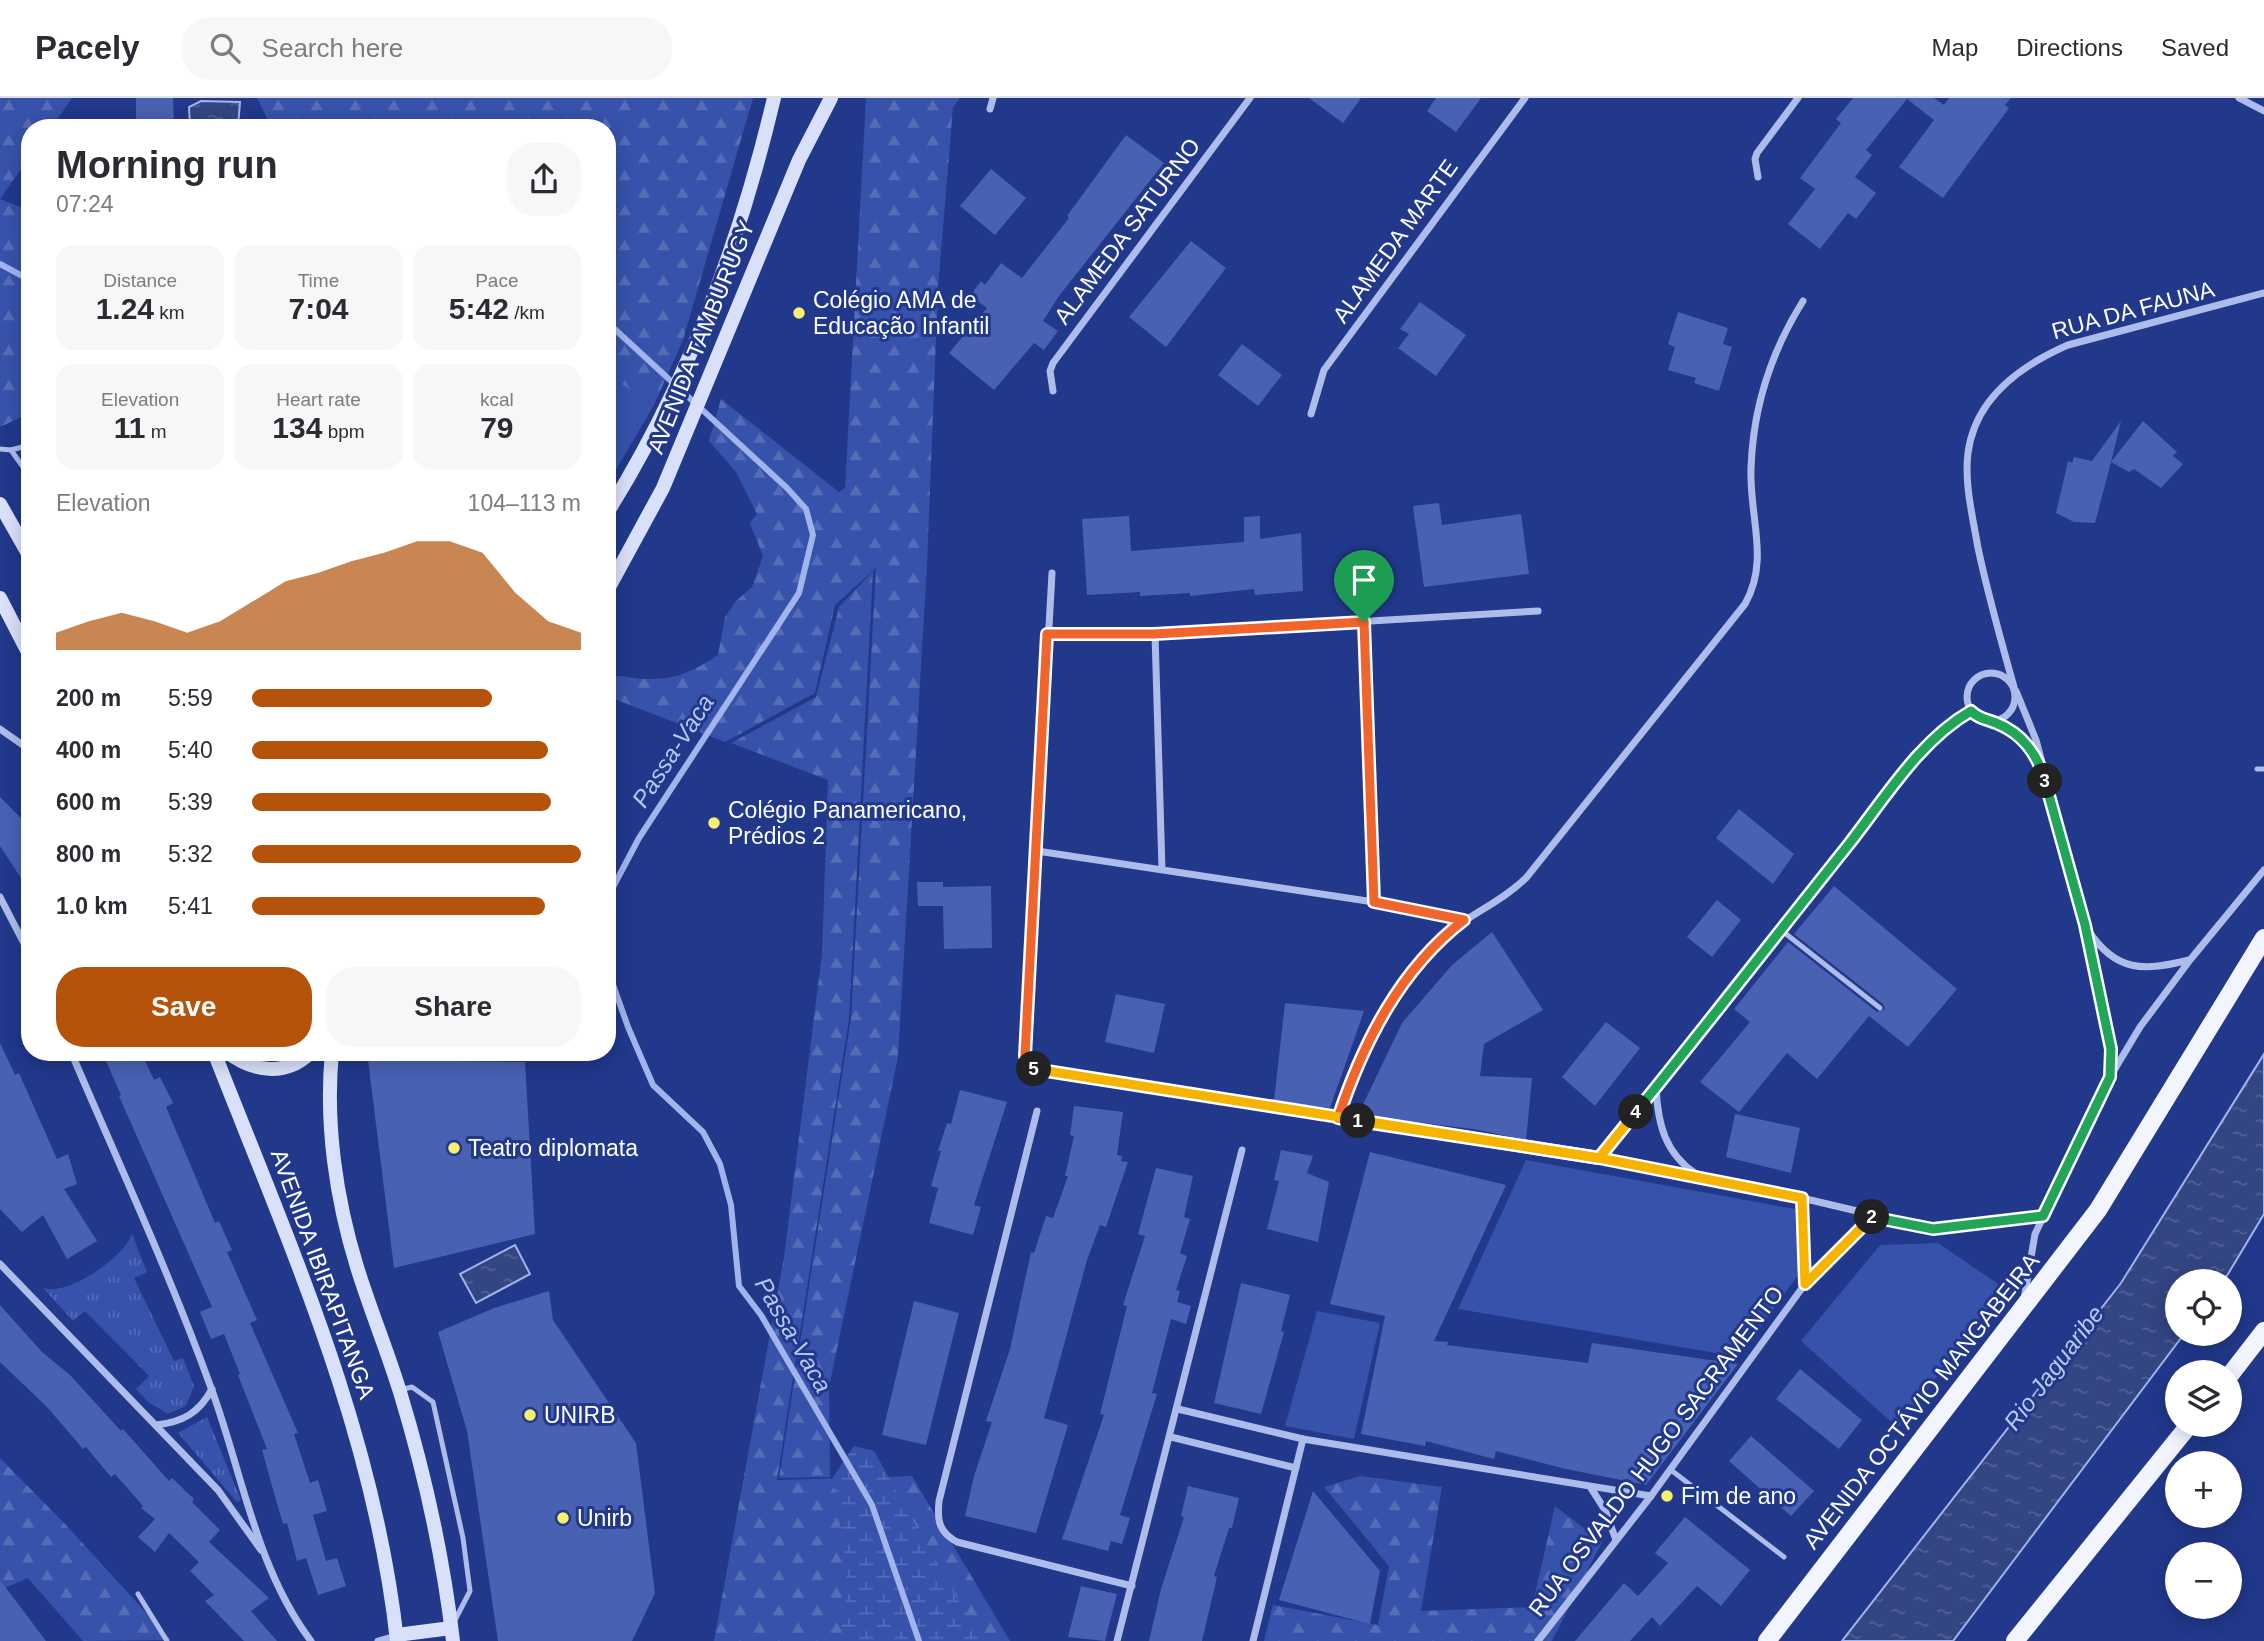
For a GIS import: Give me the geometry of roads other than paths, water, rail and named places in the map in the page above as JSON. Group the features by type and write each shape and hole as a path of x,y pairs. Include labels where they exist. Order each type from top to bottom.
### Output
{"main road":[{"name":"AVENIDA TAMBURUGY","path":"616,497 661,419 699,331 755,170 774,98"},
{"name":"AVENIDA TAMBURUGY","path":"616,575 663,488 799,160 831,98"},
{"path":"0,504 21,541"},
{"path":"0,598 21,639"},
{"name":"AVENIDA OCTÁVIO MANGABEIRA","path":"1767,1641 2098,1210 2264,938"},
{"name":"AVENIDA IBIRAPITANGA","path":"218,1061 335,1360 381,1534 397,1638"},
{"path":"242,1061 251,1066 273,1069 298,1061"},
{"name":"AVENIDA IBIRAPITANGA","path":"332,1061 334,1149 340,1196 357,1268 400,1390 433,1518 452,1635"},
{"path":"2242,1360 2264,1331"},
{"path":"2015,1641 2072,1574 2180,1437"},
{"path":"397,1638 452,1635"}],"street":[{"path":"990,109 993,98"},
{"name":"ALAMEDA SATURNO","path":"1053,391 1050,372 1053,363 1250,98"},
{"name":"ALAMEDA MARTE","path":"1311,414 1324,370 1525,98"},
{"path":"1758,177 1755,159 1757,153 1798,98"},
{"path":"2239,98 2264,111"},
{"name":"RUA DA FAUNA","path":"2110,1077 2109,1028 2085,925 2041,768 2036,740 2015,689 1987,593 1969,484 1968,453 1977,424 1993,396 2012,375 2038,358 2068,345 2264,293"},
{"path":"1338,1118 1371,1034 1396,994 1444,936 1464,920 1490,908 1526,878 1745,604 1756,585 1760,564 1751,468 1761,396 1782,334 1802,301"},
{"path":"1052,573 1025,1056 1038,1072 1599,1158 1802,1198 1933,1229 2043,1216"},
{"path":"1047,634 1154,634 1538,611"},
{"path":"1364,622 1374,902"},
{"path":"1154,634 1162,869"},
{"path":"1992,721 2008,715 2014,708 2015,689 2009,680 1993,672 1976,677 1967,696 1971,711 2020,737 2041,768"},
{"path":"1599,1158 1936,737 1971,711"},
{"path":"0,729 21,744"},
{"path":"1037,851 1374,902 1464,920"},
{"path":"2023,1310 2035,1234 2110,1077 2140,1027 2190,960 2264,870"},
{"path":"0,897 21,938"},
{"path":"2085,925 2098,946 2129,966 2146,969 2190,960"},
{"path":"75,1061 212,1389 266,1558 286,1603 311,1641"},
{"path":"1656,1088 1657,1112 1668,1149 1680,1163 1700,1177"},
{"path":"1037,1111 939,1501 937,1518 948,1537 957,1542 1132,1586"},
{"path":"1117,1641 1171,1437 1241,1150"},
{"name":"RUA OSVALDO HUGO SACRAMENTO","path":"1802,1198 1805,1284"},
{"name":"RUA OSVALDO HUGO SACRAMENTO","path":"1538,1641 1671,1470 1805,1284 1872,1216"},
{"path":"0,1264 218,1490 266,1558"},
{"path":"156,1425 171,1423 196,1412 212,1389"},
{"path":"1178,1409 1303,1440 1651,1496"},
{"path":"1171,1437 1296,1468"},
{"path":"1253,1641 1303,1440"},
{"path":"1591,1488 1605,1510 1616,1540"},
{"path":"378,1641 397,1638"}],"lane":[{"path":"0,449 21,447"},
{"path":"11,450 21,464"},
{"path":"1780,929 1880,1008"},
{"path":"400,1390 412,1387 433,1402 453,1488 470,1591 452,1635"},
{"path":"1671,1470 1784,1557"},
{"path":"138,1594 167,1641"}],"water":[{"path":"201,101 240,102 239,119 190,119 189,107"},
{"path":"2264,1054 2264,1214 2231,1269 2165,1269 2165,1346 2175,1346 1953,1641 1842,1641 2121,1283"},
{"path":"515,1245 530,1274 476,1303 460,1274"}],"waterway":[{"name":"Passa-Vaca","path":"0,264 21,275"},
{"name":"Passa-Vaca","path":"616,330 787,488 806,509 813,535 799,593 639,838 616,882"},
{"name":"Passa-Vaca","path":"616,993 653,1085 703,1132 720,1164 731,1205 739,1286 761,1315 872,1505 919,1641"}],"place":[{"name":"Colégio AMA de Educação Infantil","path":"799,313"},
{"name":"Colégio Panamericano, Prédios 2","path":"714,823"},
{"name":"Teatro diplomata","path":"454,1148"},
{"name":"UNIRB","path":"530,1415"},
{"name":"Fim de ano","path":"1667,1496"},
{"name":"Unirb","path":"563,1518"}],"water label":[{"name":"Rio Jaguaribe","path":"2054,1368"}]}
